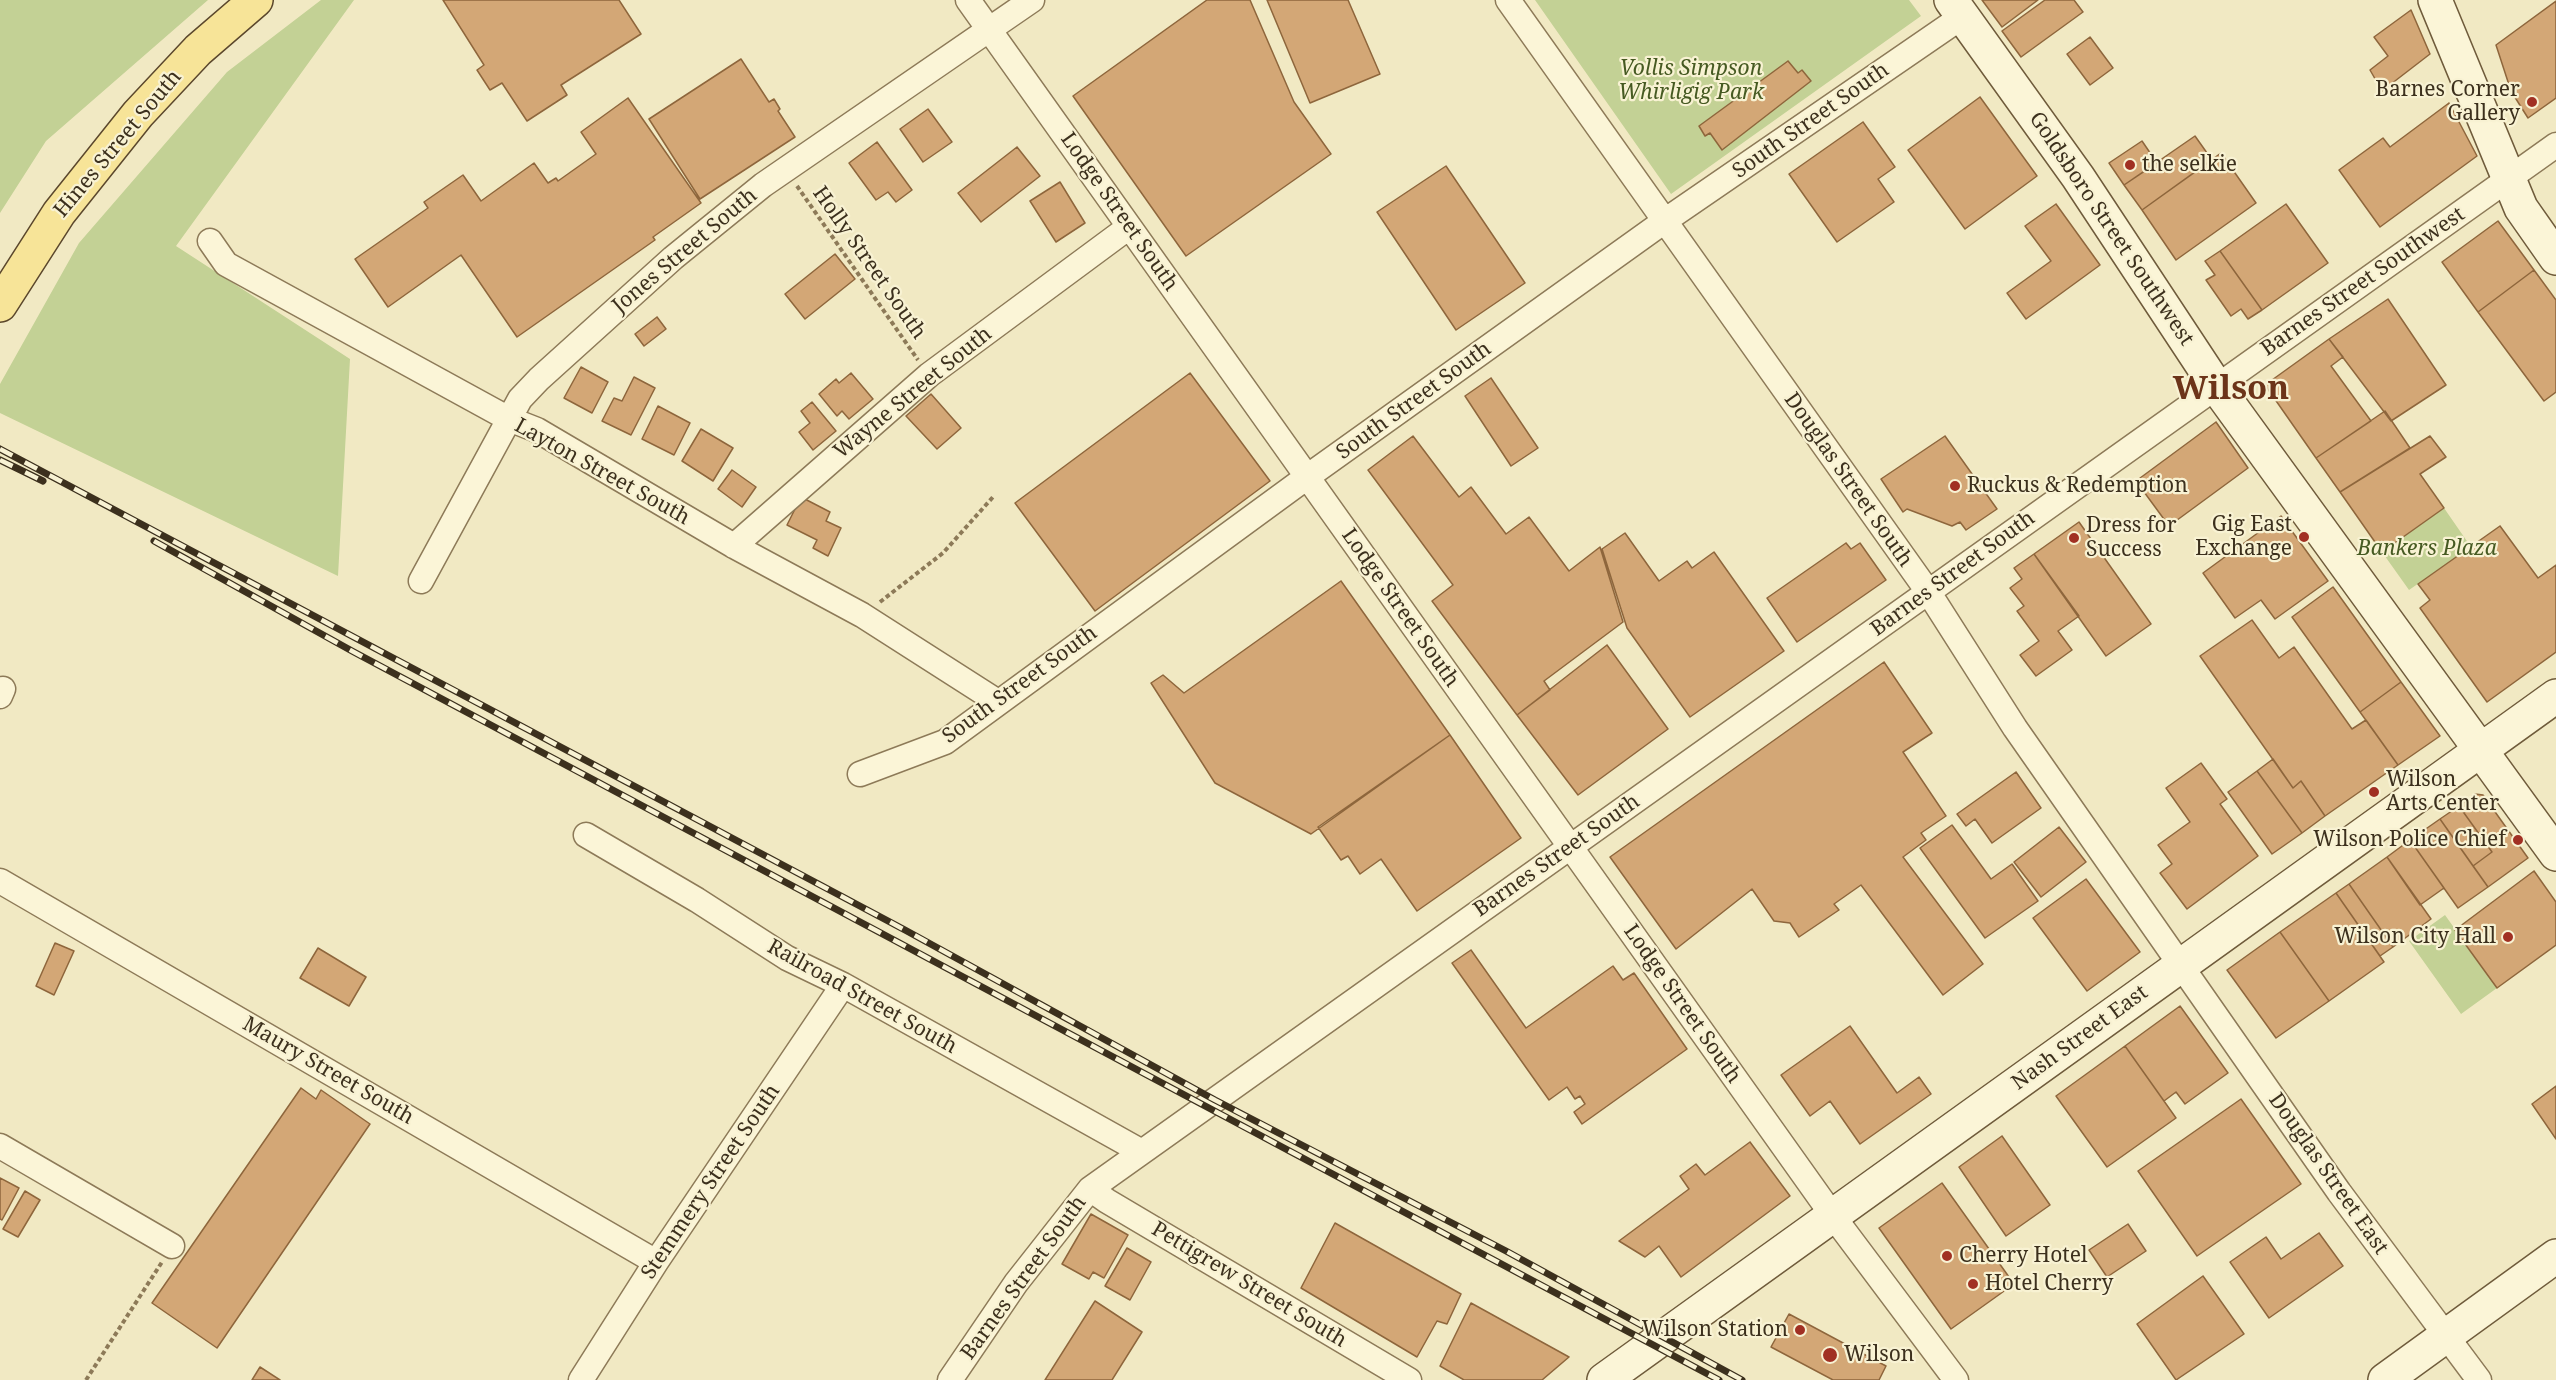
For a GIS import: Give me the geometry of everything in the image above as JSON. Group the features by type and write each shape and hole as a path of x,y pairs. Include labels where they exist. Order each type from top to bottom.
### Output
{"main road":[{"name":"Hines Street South","path":"0,305 59,213 138,114 198,50 256,0"},
{"path":"2435,0 2521,208 2556,258"},
{"name":"Goldsboro Street Southwest","path":"1957,8 2078,177 2217,386 2556,854"},
{"name":"Nash Street East","path":"1604,1380 2556,696"},
{"path":"2385,1380 2556,1256"}],"street":[{"name":"Lodge Street South","path":"968,0 1833,1216 1956,1380"},
{"name":"Jones Street South","path":"421,581 520,399 539,379 673,258 785,168 1032,0"},
{"name":"Douglas Street South","path":"1508,0 1929,592 2015,728 2182,965"},
{"name":"South Street South","path":"860,774 945,742 1307,477 1957,8"},
{"name":"Barnes Street Southwest","path":"2217,386 2556,145"},
{"name":"Wayne Street South","path":"734,546 928,375 1130,227"},
{"name":"Layton Street South","path":"210,241 226,264 509,419 537,430 734,546 862,615 998,702"},
{"name":"Barnes Street South","path":"950,1380 1016,1283 1090,1189 2217,386"},
{"name":"Railroad Street South","path":"586,835 698,900 787,958 843,985 1142,1152"},
{"name":"Maury Street South","path":"0,881 656,1262"},
{"name":"Douglas Street East","path":"2182,965 2339,1192 2479,1380"},
{"name":"Stemmery Street South","path":"581,1380 656,1262 843,985"},
{"path":"0,1146 172,1246"},
{"name":"Pettigrew Street South","path":"1090,1189 1409,1380"}],"path":[{"name":"Holly Street South","path":"785,168 928,375"},
{"path":"862,615 943,553 993,497"},
{"path":"86,1380 172,1246"}],"green space":[{"path":"0,0 208,0 46,141 0,213"},
{"path":"321,0 354,0 176,246 350,359 338,576 0,413 0,384 79,243 227,72"},
{"name":"Vollis Simpson Whirligig Park","path":"1535,0 1909,0 1921,16 1671,194"},
{"name":"Bankers Plaza","path":"2444,508 2471,547 2409,590 2382,552"},
{"path":"2445,915 2497,988 2461,1014 2409,941"}],"building":[{"path":"443,0 619,0 641,34 561,85 567,95 527,121 502,83 490,90 477,70 484,65"},
{"path":"1207,0 1250,0 1294,102 1331,154 1186,256 1073,96"},
{"path":"1267,0 1348,0 1380,74 1310,103"},
{"path":"1982,0 2038,0 2002,27"},
{"path":"2045,0 2074,0 2083,12 2021,57 2002,31"},
{"path":"2556,1 2556,98 2528,118 2511,91 2496,45"},
{"path":"2411,10 2430,54 2382,91 2370,70 2388,56 2374,37"},
{"path":"2090,37 2113,68 2090,85 2067,54"},
{"path":"741,59 769,102 774,99 780,109 778,111 795,137 700,199 649,119"},
{"path":"1788,61 1798,73 1802,70 1811,81 1722,150 1710,133 1705,136 1699,126"},
{"path":"1980,97 2037,176 1965,229 1908,150"},
{"path":"628,98 701,203 653,237 655,240 517,337 461,255 388,307 355,259 428,208 424,202 463,175 481,201 534,163 548,183 556,178 558,181 596,154 581,132"},
{"path":"2449,103 2477,156 2380,227 2339,170 2383,138 2390,147"},
{"path":"928,109 952,142 923,162 900,129"},
{"path":"1863,122 1895,167 1878,179 1894,202 1837,242 1789,174"},
{"path":"2195,136 2212,160 2142,210 2124,185"},
{"path":"2142,141 2157,163 2124,185 2109,163"},
{"path":"877,142 912,190 896,202 888,192 876,200 849,163"},
{"path":"1017,147 1040,176 981,222 958,193"},
{"path":"2221,153 2256,203 2176,260 2142,210"},
{"path":"1446,166 1525,283 1456,330 1377,212"},
{"path":"1060,182 1085,223 1056,242 1030,201"},
{"path":"2056,204 2100,265 2026,319 2007,293 2051,261 2025,226"},
{"path":"2286,204 2328,263 2262,310 2220,251"},
{"path":"2498,221 2534,270 2478,312 2442,262"},
{"path":"2220,251 2262,310 2248,319 2241,309 2231,316 2206,280 2215,275 2205,261"},
{"path":"835,254 855,279 805,319 785,294"},
{"path":"2534,270 2556,300 2556,392 2544,401 2478,312"},
{"path":"2388,299 2446,385 2391,421 2329,339"},
{"path":"657,317 666,329 644,346 635,334"},
{"path":"2329,339 2343,357 2331,366 2371,421 2316,458 2265,385"},
{"path":"581,367 608,382 592,413 564,398"},
{"path":"851,373 873,399 849,419 842,411 837,416 819,394 836,379 839,383"},
{"path":"1190,373 1270,481 1095,611 1015,503"},
{"path":"634,377 655,388 631,435 602,421 614,398 622,401"},
{"path":"1491,378 1538,448 1511,466 1465,396"},
{"path":"931,394 961,428 937,449 906,416"},
{"path":"812,402 836,431 813,450 799,432 810,423 801,411"},
{"path":"658,406 690,423 674,455 642,439"},
{"path":"2385,411 2410,448 2340,492 2316,458"},
{"path":"2216,422 2248,468 2169,526 2136,481"},
{"path":"701,429 733,448 713,481 682,461"},
{"path":"1413,436 1459,497 1471,487 1506,534 1529,517 1569,571 1600,547 1623,622 1544,681 1550,690 1517,715 1432,601 1453,585 1368,470"},
{"path":"1945,436 1997,509 1966,530 1960,522 1952,526 1907,509 1903,512 1881,479"},
{"path":"2430,436 2446,457 2420,474 2444,508 2382,552 2340,492"},
{"path":"732,470 756,487 742,507 718,489"},
{"path":"801,497 830,512 826,521 841,528 828,556 813,548 817,540 787,525"},
{"path":"2281,516 2328,581 2275,619 2261,600 2235,618 2203,573"},
{"path":"2079,522 2151,624 2106,656 2034,554"},
{"path":"2500,526 2538,578 2556,565 2556,652 2487,702 2420,608 2430,600 2418,584"},
{"path":"1625,533 1659,581 1687,561 1692,568 1714,552 1784,651 1690,717 1627,628 1602,549"},
{"path":"1846,543 1851,549 1860,543 1886,580 1797,642 1767,598"},
{"path":"2034,554 2079,616 2058,631 2072,650 2036,676 2020,655 2039,641 2017,611 2024,606 2010,588 2022,579 2014,568"},
{"path":"1341,581 1450,735 1311,834 1215,783 1151,683 1163,675 1184,693"},
{"path":"2333,587 2401,682 2360,712 2292,617"},
{"path":"2252,620 2279,658 2294,647 2352,729 2366,720 2398,765 2325,816 2301,781 2293,788 2200,656"},
{"path":"1607,645 1668,729 1578,795 1517,715"},
{"path":"1884,662 1932,733 1903,752 1946,816 1921,833 1926,840 1903,857 1983,964 1943,995 1861,885 1834,904 1839,910 1799,937 1790,923 1774,921 1752,889 1676,949 1610,857"},
{"path":"2401,682 2440,736 2398,765 2360,712"},
{"path":"1450,735 1521,838 1417,911 1381,859 1360,874 1348,856 1341,860 1318,827"},
{"path":"2273,759 2293,788 2301,781 2325,816 2302,833 2257,771"},
{"path":"2201,763 2227,799 2220,804 2258,856 2187,909 2160,873 2172,864 2158,845 2190,822 2166,788"},
{"path":"2257,771 2302,833 2272,854 2228,792"},
{"path":"2016,772 2041,808 1992,843 1975,819 1966,826 1957,814"},
{"path":"2475,794 2483,795 2528,858 2488,887 2473,866 2492,852 2459,806"},
{"path":"2459,806 2492,852 2473,866 2440,819"},
{"path":"2440,819 2488,887 2458,908 2410,840"},
{"path":"1952,825 1991,879 2012,864 2038,901 1985,938 1920,848"},
{"path":"2059,827 2086,862 2041,897 2014,862"},
{"path":"2410,840 2444,888 2420,905 2387,857"},
{"path":"2387,857 2431,919 2393,947 2349,884"},
{"name":"Wilson City Hall","path":"2534,871 2556,902 2556,945 2497,988 2455,930"},
{"path":"2086,879 2140,952 2087,991 2033,918"},
{"path":"2349,884 2393,947 2380,956 2336,893"},
{"path":"2336,893 2384,962 2329,1001 2280,932"},
{"path":"2280,932 2329,1001 2276,1038 2227,970"},
{"path":"55,943 74,951 54,995 36,986"},
{"path":"318,948 366,977 349,1006 300,978"},
{"path":"1471,950 1526,1028 1613,966 1623,980 1634,973 1687,1049 1582,1124 1574,1112 1585,1104 1580,1096 1575,1099 1567,1087 1549,1100 1452,963"},
{"path":"2180,1006 2228,1073 2185,1104 2176,1092 2164,1101 2125,1046"},
{"path":"1850,1026 1897,1093 1919,1077 1931,1094 1860,1144 1830,1101 1810,1116 1781,1075"},
{"path":"2125,1046 2176,1118 2107,1167 2056,1096"},
{"path":"2556,1086 2556,1139 2532,1104"},
{"path":"301,1088 316,1099 321,1090 370,1124 217,1348 152,1303"},
{"path":"2241,1099 2301,1184 2197,1256 2138,1171"},
{"path":"2002,1136 2050,1205 2006,1236 1959,1167"},
{"path":"1750,1142 1790,1196 1681,1277 1659,1246 1645,1257 1619,1241 1689,1189 1680,1176 1696,1164 1705,1175"},
{"path":"0,1178 19,1188 2,1220 0,1219"},
{"name":"Cherry Hotel","path":"1942,1183 2014,1284 1951,1329 1879,1228"},
{"path":"25,1191 40,1200 18,1237 3,1229"},
{"path":"1091,1214 1128,1235 1104,1278 1093,1272 1089,1279 1062,1264"},
{"path":"1335,1223 1461,1294 1447,1324 1437,1321 1417,1357 1301,1288"},
{"path":"2128,1224 2146,1251 2107,1277 2089,1250"},
{"path":"2319,1233 2343,1266 2269,1318 2230,1262 2266,1237 2281,1259"},
{"path":"1127,1248 1151,1262 1130,1300 1105,1286"},
{"path":"2203,1276 2244,1334 2176,1380 2137,1324"},
{"path":"1095,1301 1142,1332 1112,1380 1045,1380"},
{"path":"1471,1303 1569,1357 1542,1380 1464,1380 1440,1366"},
{"name":"Wilson Station","path":"1789,1314 1886,1366 1879,1380 1833,1380 1771,1347"},
{"path":"260,1367 280,1380 252,1380"}],"railway":[{"path":"0,449 905,930 1215,1100 1506,1251 1742,1380"},
{"path":"0,460 43,481"},
{"path":"154,541 352,651 1719,1380"}],"place":[{"name":"Barnes Corner Gallery","path":"2532,102"},
{"name":"the selkie","path":"2130,165"},
{"name":"Ruckus & Redemption","path":"1955,486"},
{"name":"Gig East Exchange","path":"2304,537"},
{"name":"Dress for Success","path":"2074,538"},
{"name":"Wilson Arts Center","path":"2374,792"},
{"name":"Wilson Police Chief","path":"2518,840"},
{"name":"Wilson City Hall","path":"2508,937"},
{"name":"Cherry Hotel","path":"1947,1256"},
{"name":"Hotel Cherry","path":"1973,1284"},
{"name":"Wilson Station","path":"1800,1330"},
{"name":"Wilson","path":"1830,1355"}],"district":[{"name":"Wilson","path":"2231,390"}]}
